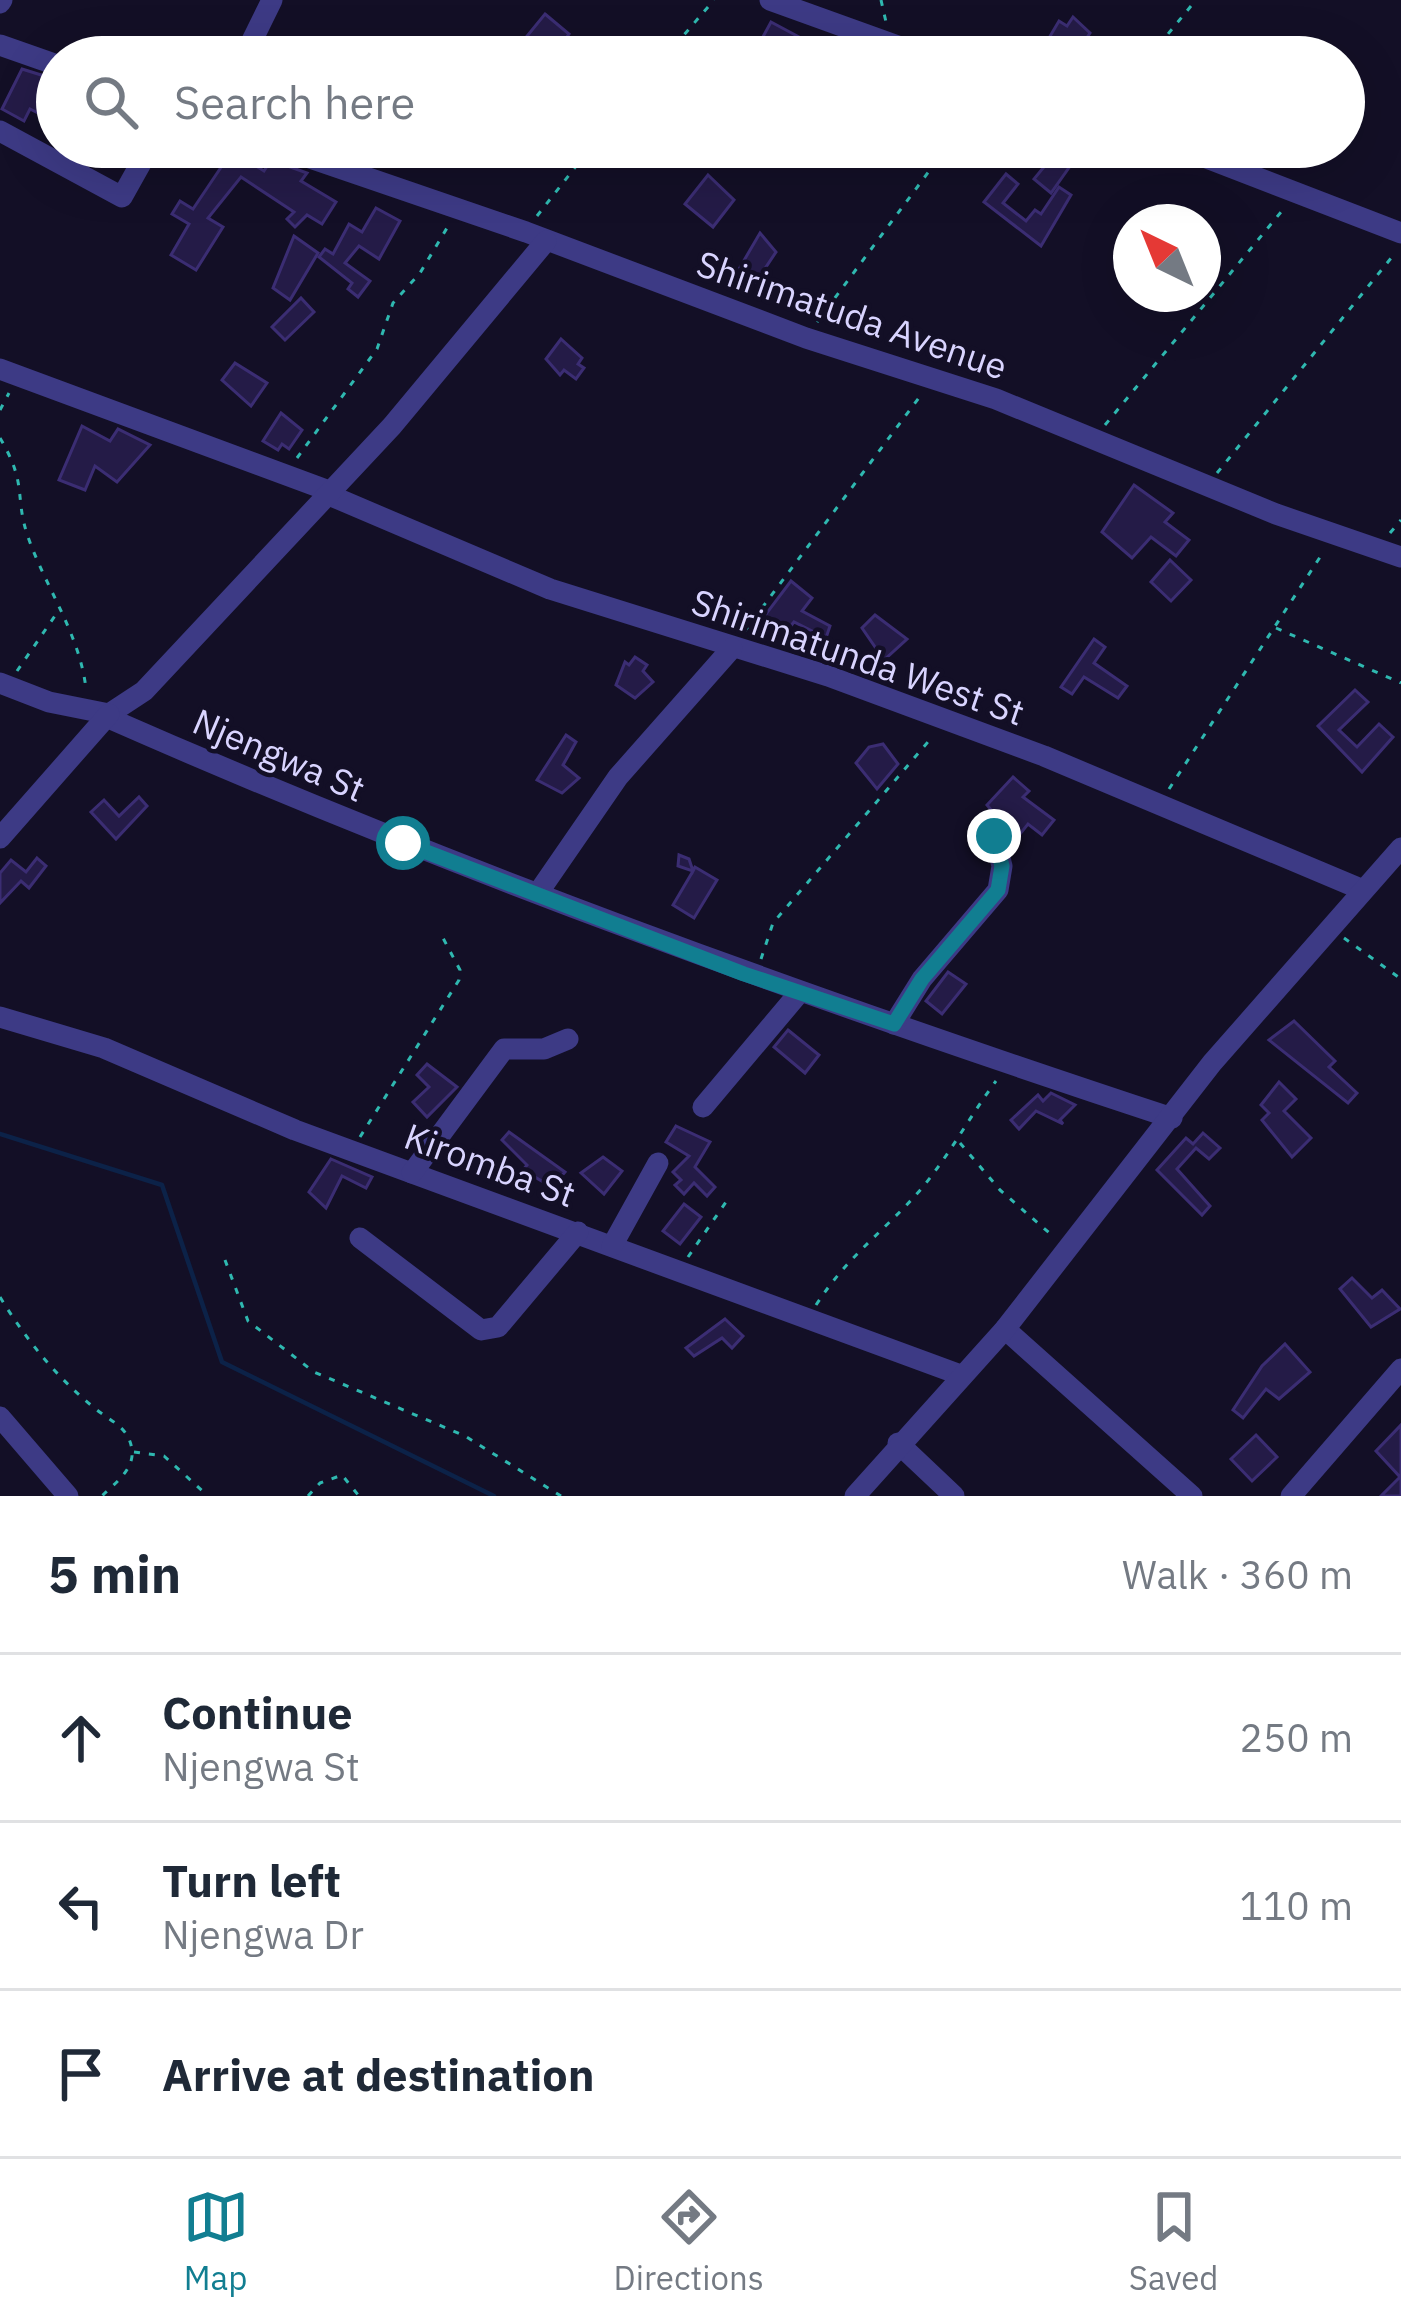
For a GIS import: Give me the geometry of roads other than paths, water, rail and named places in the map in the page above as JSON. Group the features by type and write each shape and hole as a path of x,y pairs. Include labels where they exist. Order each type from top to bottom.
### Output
{"street":[{"path":"254,36 272,0"},
{"path":"770,0 870,36"},
{"path":"0,45 36,58"},
{"path":"0,131 36,150"},
{"path":"68,168 122,197 138,168"},
{"name":"Shirimatuda Avenue","path":"337,168 536,236 806,338 1096,436 1335,535 1401,557"},
{"path":"1232,168 1401,232"},
{"path":"0,838 101,714 143,691 331,494 536,236"},
{"name":"Shirimatunda West St","path":"10,373 331,494 550,589 946,720 1160,803 1363,890"},
{"path":"538,893 618,777 732,648"},
{"name":"Njengwa St","path":"4,685 101,714 403,843 754,978 1172,1118"},
{"path":"894,1024 922,979 998,890 1002,866 994,836"},
{"path":"855,1496 958,1374 1005,1328 1172,1118 1401,848"},
{"path":"703,1107 799,993"},
{"name":"Kiromba St","path":"0,1016 104,1048 211,1097 958,1374"},
{"path":"412,1173 504,1048 544,1049 568,1039"},
{"path":"612,1246 658,1163"},
{"path":"360,1238 465,1323 481,1330 498,1327 578,1232"},
{"path":"1005,1328 1192,1496"},
{"path":"1291,1496 1401,1369"},
{"path":"0,1417 68,1496"},
{"path":"898,1443 954,1496"}],"waterway":[{"path":"0,1134 162,1185 222,1362 494,1496"}]}
